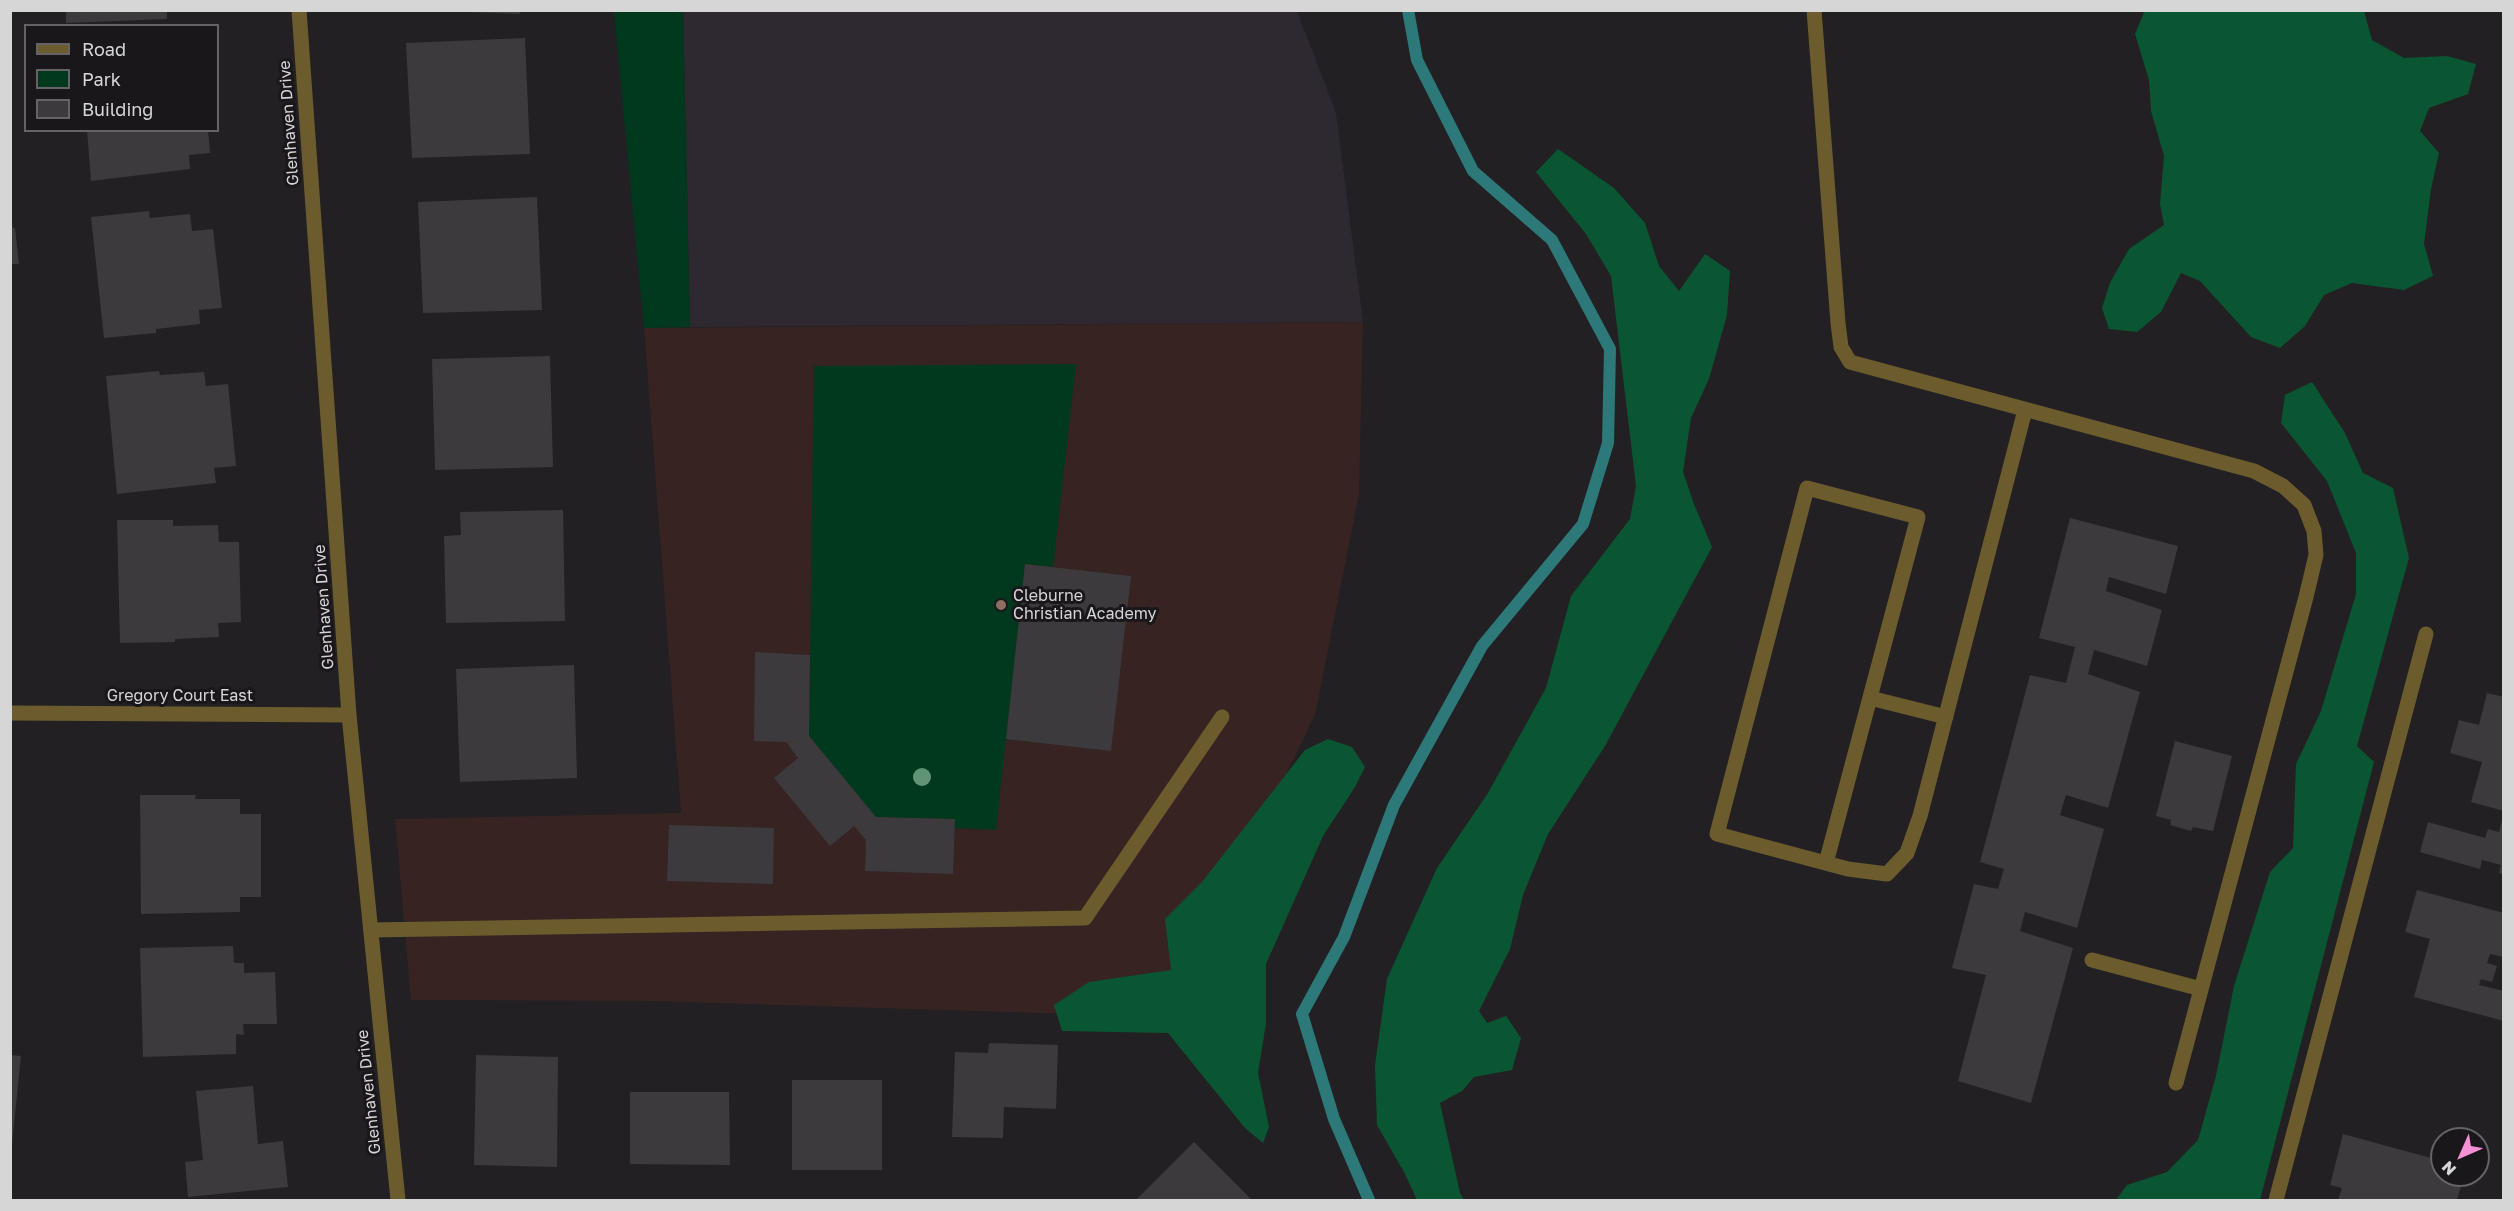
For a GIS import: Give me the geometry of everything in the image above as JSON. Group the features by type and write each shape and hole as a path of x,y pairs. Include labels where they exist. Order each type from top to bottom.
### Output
{"street":[{"name":"Glenhaven Drive","path":"299,10 349,715 398,1200"},
{"path":"1814,10 1841,347 1850,362 2253,471 2283,486 2304,505 2314,531 2316,555 2306,597 2176,1083"},
{"path":"1827,863 1918,518 1807,488 1717,834 1848,869 1887,874 1907,853 1920,816 2025,410"},
{"path":"2277,1200 2426,634"},
{"path":"1870,698 1946,717"},
{"name":"Gregory Court East","path":"10,713 349,715"},
{"path":"371,930 1085,918 1222,717"},
{"path":"2092,960 2201,989"}],"shaded area":[{"path":"683,11 1297,11 1336,113 1363,322 690,327"},
{"name":"Cleburne Christian Academy","path":"1363,322 1359,494 1315,715 1168,1017 651,1001 411,1000 395,819 681,813 644,328"}],"green space":[{"path":"2145,10 2364,11 2372,40 2404,58 2447,56 2476,64 2468,94 2429,108 2420,131 2439,153 2431,189 2424,244 2433,276 2404,290 2352,283 2324,295 2305,326 2280,348 2251,337 2200,281 2181,273 2161,312 2137,332 2109,329 2102,308 2110,283 2129,249 2164,225 2160,204 2164,156 2151,111 2149,80 2135,34"},
{"path":"614,11 683,11 690,327 644,328"},
{"path":"1558,149 1614,188 1645,223 1659,266 1679,291 1705,254 1730,271 1727,315 1709,379 1691,418 1683,472 1712,547 1605,746 1548,834 1523,895 1510,949 1479,1011 1487,1023 1506,1016 1521,1038 1512,1070 1474,1077 1462,1091 1440,1103 1460,1193 1464,1200 1417,1200 1377,1125 1375,1065 1387,979 1437,868 1488,793 1546,688 1571,596 1630,519 1636,486 1611,276 1586,234 1536,172"},
{"path":"1076,364 1053,567 1025,564 996,830 954,828 954,819 876,817 809,736 814,366"},
{"path":"2312,382 2345,433 2363,473 2393,488 2409,558 2357,746 2374,762 2260,1200 2116,1200 2127,1185 2167,1172 2198,1140 2216,1076 2234,986 2270,872 2293,848 2296,764 2321,711 2356,594 2356,553 2327,481 2281,423 2285,395"},
{"path":"1328,739 1352,747 1365,767 1355,787 1323,836 1266,964 1266,1023 1258,1073 1269,1127 1263,1143 1245,1128 1168,1033 1062,1031 1054,1005 1089,982 1171,970 1165,919 1202,882 1305,750"}],"building":[{"path":"66,10 167,10 167,19 66,23"},
{"path":"471,10 520,10 520,14 471,12"},
{"path":"525,38 530,154 412,158 406,43"},
{"path":"87,132 208,132 210,153 189,155 190,169 91,181"},
{"path":"537,197 542,310 423,313 418,202"},
{"path":"149,211 150,218 190,214 192,231 213,229 222,308 199,310 200,324 156,329 156,333 104,338 91,217"},
{"path":"10,222 15,228 19,264 10,264"},
{"path":"550,356 553,467 435,470 432,359"},
{"path":"159,371 160,375 204,372 206,386 228,384 236,466 214,468 216,483 117,494 106,376"},
{"path":"563,510 565,621 446,623 444,536 461,535 460,512"},
{"path":"2070,518 2178,546 2166,594 2109,577 2106,591 2162,610 2147,666 2094,650 2088,674 2140,692 2108,808 2066,795 2060,815 2104,829 2077,928 2025,912 2020,931 2073,948 2031,1103 1958,1081 1986,975 1952,968 1974,884 1998,889 2004,869 1980,862 2030,675 2066,683 2075,647 2039,638"},
{"path":"117,520 173,520 173,526 218,525 219,542 239,542 241,622 218,623 219,637 175,639 175,642 120,643"},
{"path":"1025,564 1131,576 1111,751 1006,739"},
{"path":"755,652 810,655 809,736 876,817 955,819 953,874 865,871 866,840 854,826 830,846 774,778 798,758 786,742 754,741"},
{"path":"574,665 577,778 460,782 456,669"},
{"path":"2487,693 2504,697 2504,811 2471,802 2482,762 2450,753 2459,720 2479,725"},
{"path":"2175,741 2232,756 2213,831 2193,827 2191,831 2170,825 2171,820 2156,816"},
{"path":"140,795 196,795 195,799 240,799 240,814 261,814 261,897 240,897 240,912 141,914"},
{"path":"2503,817 2504,874 2499,873 2501,865 2482,860 2480,869 2420,852 2428,822 2485,838 2488,829 2499,832"},
{"path":"669,825 774,828 773,884 667,881"},
{"path":"2417,890 2504,913 2504,957 2490,954 2487,963 2497,966 2492,982 2481,979 2479,985 2504,991 2504,1021 2414,997 2430,939 2405,932"},
{"path":"233,946 234,963 244,963 244,973 275,972 277,1024 243,1024 244,1035 236,1034 236,1054 143,1057 140,948"},
{"path":"989,1043 1058,1045 1056,1109 1004,1107 1003,1138 952,1137 955,1052 988,1053"},
{"path":"10,1055 21,1056 12,1144 10,1144"},
{"path":"476,1055 558,1057 557,1167 474,1165"},
{"path":"792,1080 882,1080 882,1170 792,1170"},
{"path":"253,1086 258,1144 283,1141 288,1187 188,1197 185,1162 203,1160 196,1091"},
{"path":"630,1092 729,1092 730,1165 630,1164"},
{"path":"2343,1134 2430,1158 2430,1187 2461,1187 2457,1200 2338,1200 2342,1188 2330,1185"},
{"path":"1194,1142 1252,1200 1136,1200"}],"waterway":[{"path":"1369,1200 1334,1119 1302,1014 1344,937 1394,805 1482,646 1583,524 1608,443 1610,349 1552,240 1473,171 1417,60 1408,10"}],"place":[{"name":"Cleburne Christian Academy","path":"1001,605"}]}
